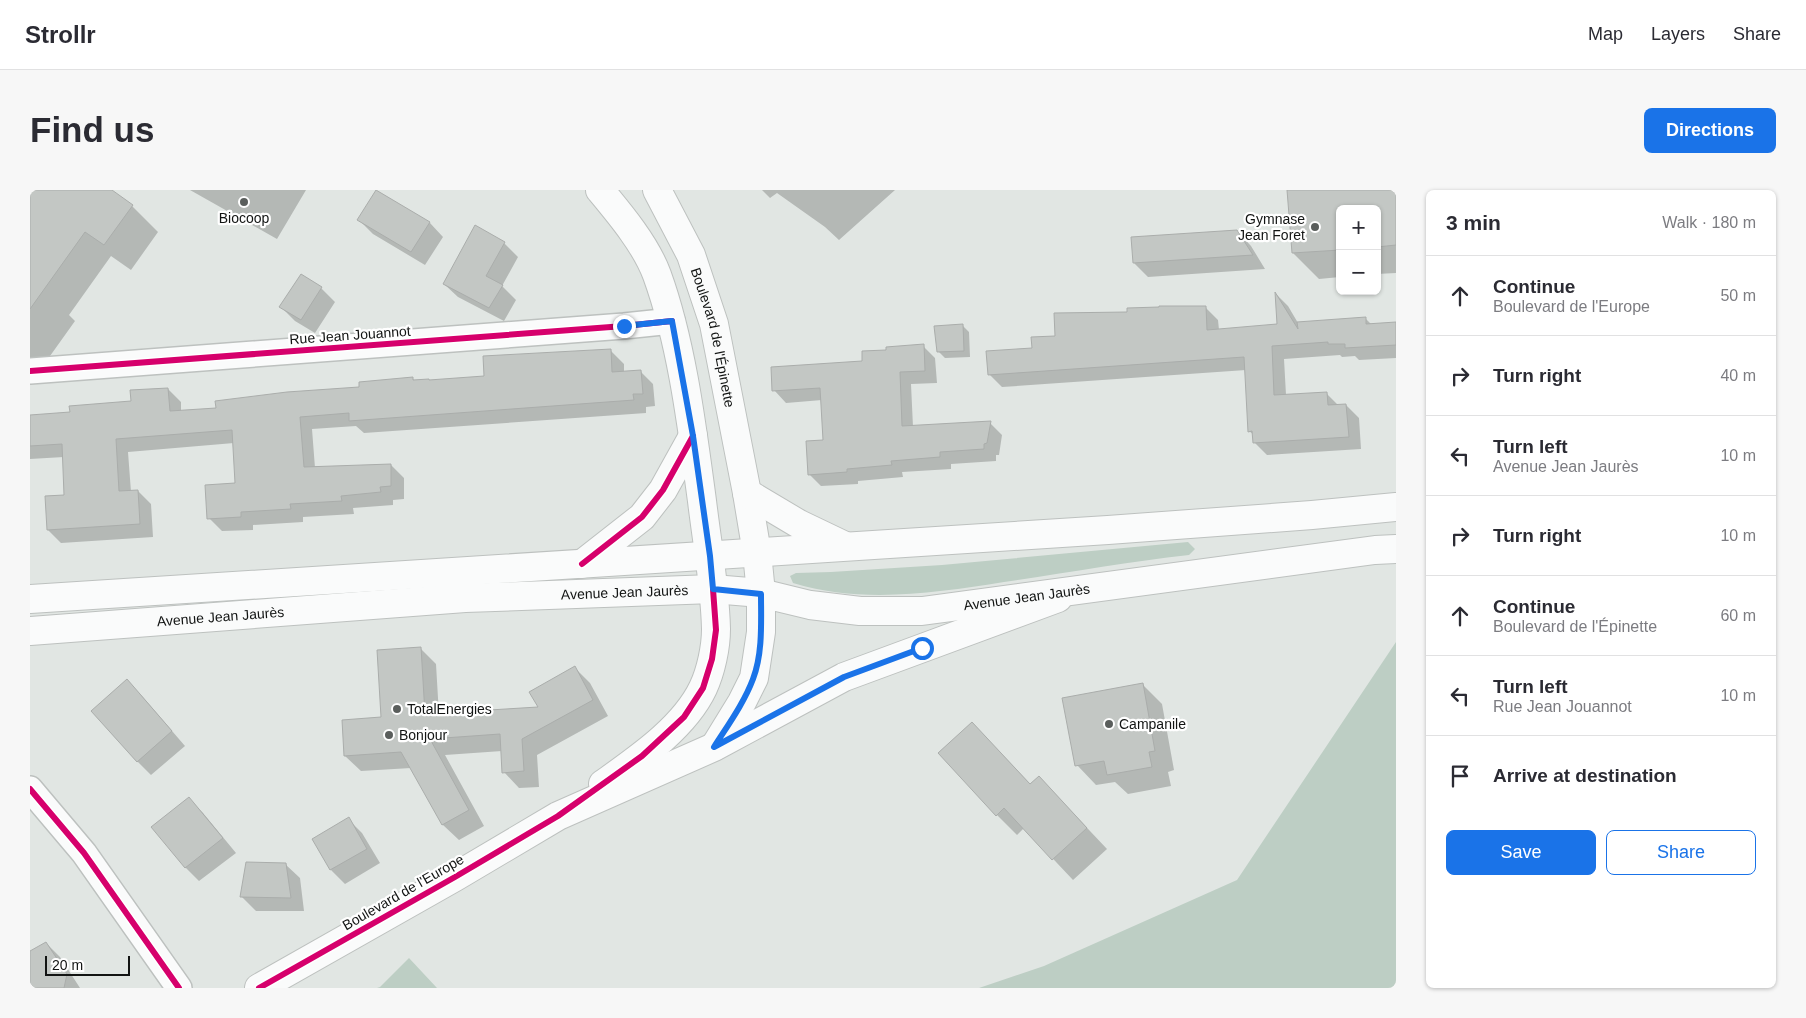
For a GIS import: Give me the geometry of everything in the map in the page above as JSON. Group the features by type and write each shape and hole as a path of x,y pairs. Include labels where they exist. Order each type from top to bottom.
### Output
{"main road":[{"path":"558,816 642,756 684,717 703,688 712,659 716,630 710,556 693,436 672,321 656,272 635,234 600,190"},
{"name":"Boulevard de l'Épinette","path":"657,190 691,255 714,324 757,553 761,594 761,632 754,678 742,702 714,747"},
{"path":"582,564 642,517 663,490 693,436"},
{"path":"747,493 799,524 845,546"},
{"name":"Avenue Jean Jaurès","path":"30,599 1108,530 1396,507"},
{"name":"Avenue Jean Jaurès","path":"30,631 465,598 713,589 761,594 810,605 851,610 922,610 1375,550 1396,549"},
{"name":"Boulevard de l'Europe","path":"259,988 455,877 558,816 714,747 844,677 1086,588"}],"street":[{"name":"Rue Jean Jouannot","path":"30,371 672,321"},
{"path":"30,789 84,853 179,988"}],"green space":[{"path":"1188,542 1195,549 1189,555 925,593 871,595 845,593 793,583 790,576 796,573 942,565"},
{"path":"1396,642 1396,988 979,988 1044,966 1237,880"},
{"path":"409,958 437,988 377,988 380,987"}],"building":[{"path":"30,190 112,190 133,205 104,245 85,232 30,309"},
{"path":"376,190 430,222 411,252 357,220"},
{"name":"Gymnase Jean Foret","path":"1287,190 1396,190 1396,245 1381,247 1381,205 1336,205 1336,250 1292,253"},
{"path":"475,225 505,242 486,276 503,285 489,308 443,284"},
{"path":"1237,230 1253,255 1133,263 1131,237"},
{"path":"301,274 322,287 301,320 279,307"},
{"path":"1275,292 1298,329 1297,322 1366,317 1366,324 1396,322 1396,345 1345,348 1345,344 1328,344 1328,342 1272,346 1274,395 1327,392 1328,405 1346,404 1349,437 1253,443 1252,431 1248,432 1244,357 988,375 986,351 1032,348 1031,337 1055,336 1054,313 1127,312 1127,308 1206,306 1207,330 1277,324"},
{"path":"963,324 964,351 937,352 934,326"},
{"path":"924,344 925,371 900,372 902,426 991,421 984,449 940,452 940,457 891,461 892,465 847,469 847,472 808,475 806,441 823,440 820,388 772,391 771,367 862,361 862,351 886,350 886,347"},
{"path":"611,349 612,372 641,370 643,394 633,394 634,400 349,421 349,413 300,417 304,467 391,464 391,486 380,487 381,492 341,496 342,501 290,504 291,509 241,512 241,517 207,519 205,485 235,483 232,430 116,439 119,491 138,490 140,524 47,530 45,496 64,495 62,444 30,446 30,415 70,412 69,406 131,401 130,390 168,388 170,411 216,408 215,401 287,392 359,387 359,382 413,377 413,380 429,380 484,376 483,356"},
{"path":"421,647 425,714 538,707 529,692 575,666 593,700 522,739 524,771 502,773 500,734 430,739 469,810 442,825 401,752 344,756 342,720 381,717 377,650"},
{"path":"127,679 172,731 137,762 91,711"},
{"name":"Campanile","path":"1143,683 1155,751 1149,752 1152,767 1107,775 1104,761 1075,766 1062,698"},
{"path":"972,722 1030,784 1039,776 1087,828 1052,860 1004,808 996,816 938,753"},
{"path":"189,797 223,838 185,868 151,827"},
{"path":"349,817 367,849 330,870 312,839"},
{"path":"246,862 286,863 291,898 240,897"},
{"path":"46,942 67,974 64,988 30,988 30,951"}],"cycle path":[{"path":"30,371 672,321"},
{"path":"582,564 642,517 663,490 693,436"},
{"path":"259,988 455,877 558,816 642,756 684,717 703,688 712,659 716,630 713,589"},
{"path":"30,789 84,853 179,988"}],"place":[{"name":"Biocoop","path":"244,202"},
{"name":"Gymnase Jean Foret","path":"1315,227"},
{"name":"TotalEnergies","path":"397,709"},
{"name":"Campanile","path":"1109,724"},
{"name":"Bonjour","path":"389,735"}],"route":[{"path":"624,326 672,321 693,436 713,589 761,594 761,632 754,678 742,702 714,747 844,677 922,648"}]}
